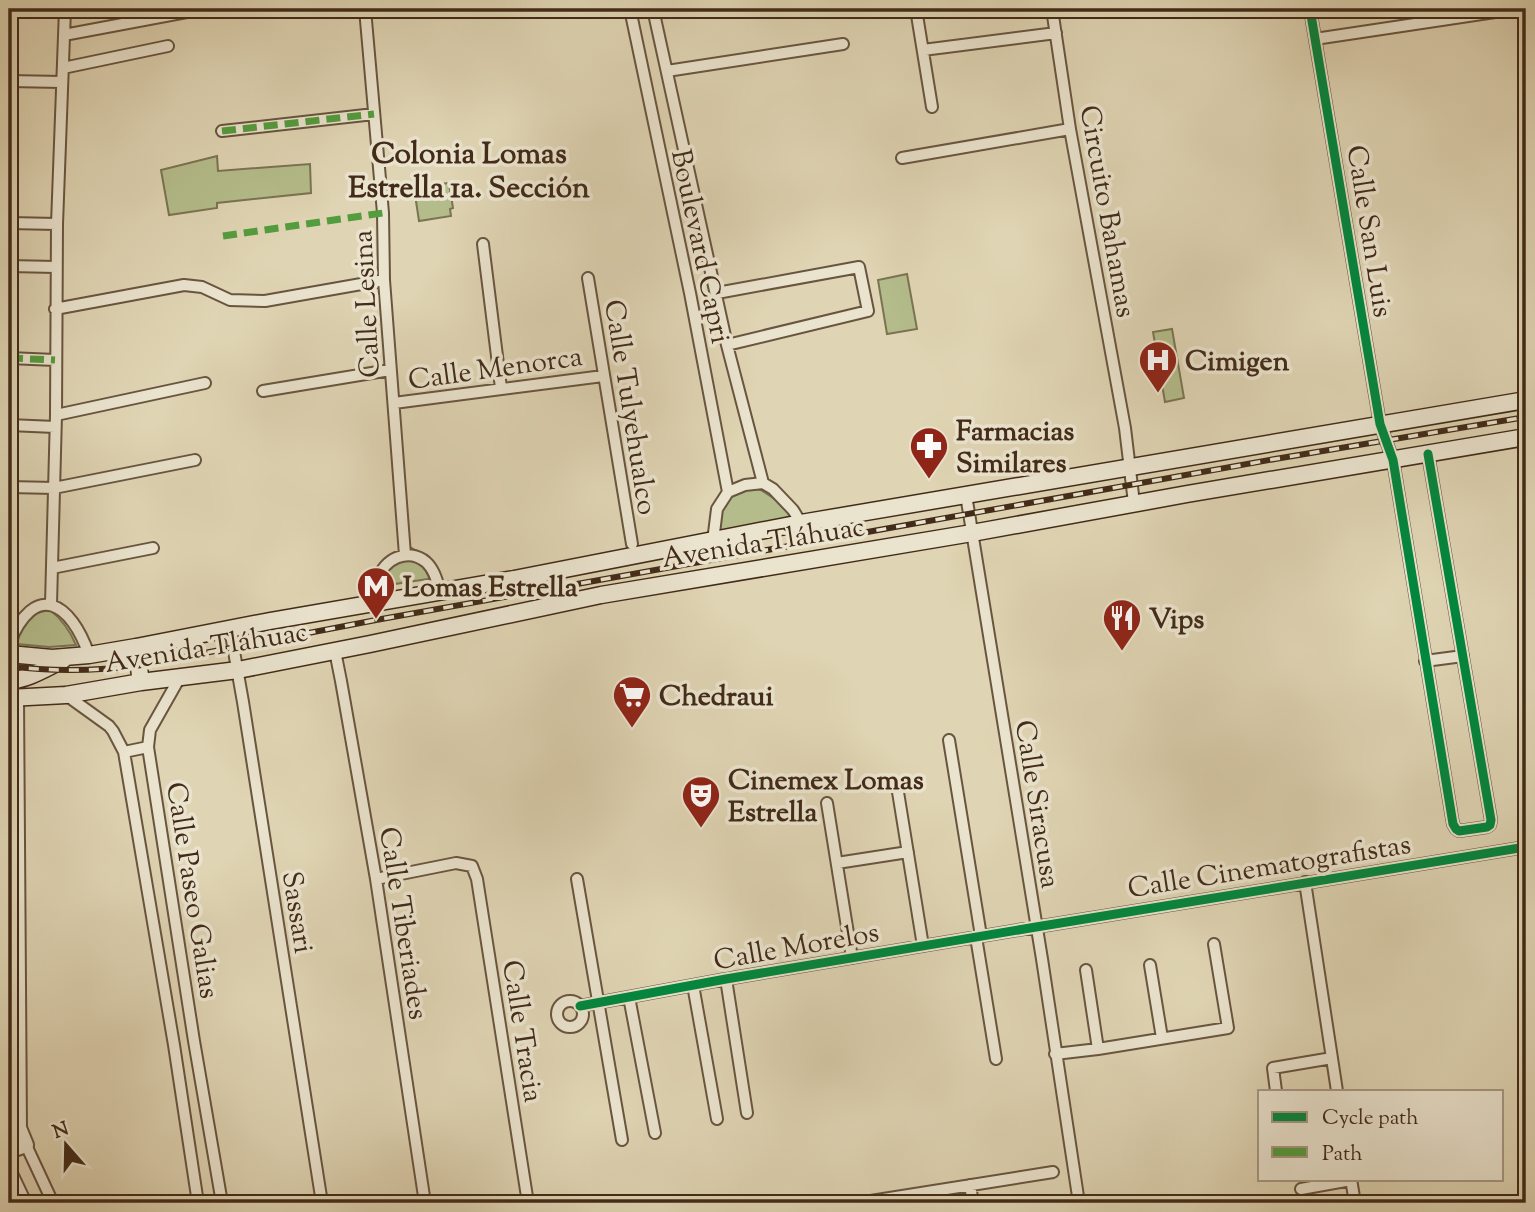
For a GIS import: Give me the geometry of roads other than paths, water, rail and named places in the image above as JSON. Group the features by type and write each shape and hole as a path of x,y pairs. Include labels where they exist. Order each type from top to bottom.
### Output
{"main road":[{"name":"Avenida Tláhuac","path":"9,654 51,658 89,655 514,579 801,523 1526,400"},
{"name":"Avenida Tláhuac","path":"13,698 66,695 238,670 601,595 1526,437"},
{"path":"136,647 141,682"},
{"path":"9,681 38,674 68,657"}],"street":[{"path":"51,604 57,224 65,9"},
{"name":"Calle Lesina","path":"365,9 383,213 384,280 404,555"},
{"name":"Boulevard Capri","path":"630,9 690,293 728,492"},
{"name":"Boulevard Capri","path":"653,9 727,345 763,483"},
{"path":"916,9 932,107"},
{"name":"Circuito Bahamas","path":"1052,9 1070,129 1125,428 1134,503"},
{"name":"Calle San Luis","path":"1310,9 1380,424 1393,460 1453,824 1459,831 1487,827 1491,820 1462,656"},
{"path":"1315,39 1515,9"},
{"path":"64,35 192,11"},
{"path":"923,50 1056,33"},
{"path":"667,71 843,44"},
{"path":"63,68 168,47"},
{"path":"9,81 62,82"},
{"path":"222,131 374,114"},
{"path":"902,158 1070,129"},
{"path":"9,223 57,224"},
{"path":"483,244 501,388"},
{"path":"9,266 57,267"},
{"path":"717,293 859,267 868,311 727,345"},
{"name":"Calle Tulyehualco","path":"588,278 632,544"},
{"path":"55,309 184,285 202,287 230,300 265,301 384,280"},
{"path":"9,358 55,360"},
{"path":"263,391 390,369"},
{"name":"Calle Menorca","path":"394,404 603,376"},
{"path":"56,415 205,383"},
{"path":"9,425 55,427"},
{"path":"1425,661 1462,656 1428,454"},
{"path":"9,487 54,488 195,460"},
{"path":"713,541 717,509 728,492 745,485 763,483 773,489 801,523"},
{"name":"Calle Siracusa","path":"966,495 1079,1203"},
{"path":"52,568 153,548"},
{"path":"379,602 378,580 383,569 393,559 404,555 415,556 426,562 433,571 440,591"},
{"path":"9,644 15,628 32,608 51,604 73,623 84,638 89,655"},
{"name":"Sassari","path":"230,629 322,1203"},
{"name":"Calle Tiberiades","path":"335,651 376,879 425,1203"},
{"name":"Calle Paseo Galias","path":"180,677 150,730 148,747 222,1203"},
{"name":"Calle Paseo Galias","path":"66,695 108,726 124,752 198,1203"},
{"path":"13,698 14,1130 26,1145 52,1203"},
{"path":"950,740 996,1059"},
{"name":"Calle Paseo Galias","path":"124,752 148,747"},
{"path":"898,792 923,946"},
{"path":"827,803 852,958"},
{"name":"Calle Cinematografistas","path":"1020,930 1526,846"},
{"path":"837,863 908,852"},
{"name":"Calle Tracia","path":"376,879 456,863 472,866 477,879 528,1203"},
{"path":"578,879 622,1140"},
{"path":"1305,882 1337,1090"},
{"name":"Calle Morelos","path":"580,1006 1020,930"},
{"path":"1055,1054 1228,1028 1214,944"},
{"path":"1150,965 1162,1038"},
{"path":"1086,970 1098,1049"},
{"path":"726,979 747,1113"},
{"path":"693,985 717,1119"},
{"path":"629,997 655,1132"},
{"name":"Calle Paseo Galias","path":"174,1045 194,1041"},
{"path":"1276,1090 1273,1068 1332,1058"},
{"path":"9,1151 26,1145"},
{"path":"9,1167 26,1203"},
{"path":"858,1203 1053,1172"},
{"path":"1301,1189 1351,1180 1354,1203"},
{"path":"970,1185 973,1203"}],"railway":[{"path":"9,666 75,670 142,665 376,620 1275,459 1526,417"}],"place":[{"name":"Cimigen","path":"1158,394"},
{"name":"Farmacias Similares","path":"929,480"},
{"name":"Lomas Estrella","path":"376,620"},
{"name":"Vips","path":"1122,652"},
{"name":"Chedraui","path":"632,729"},
{"name":"Cinemex Lomas Estrella","path":"701,829"}],"district":[{"name":"Colonia Lomas Estrella 1a. Sección","path":"469,170"}]}
